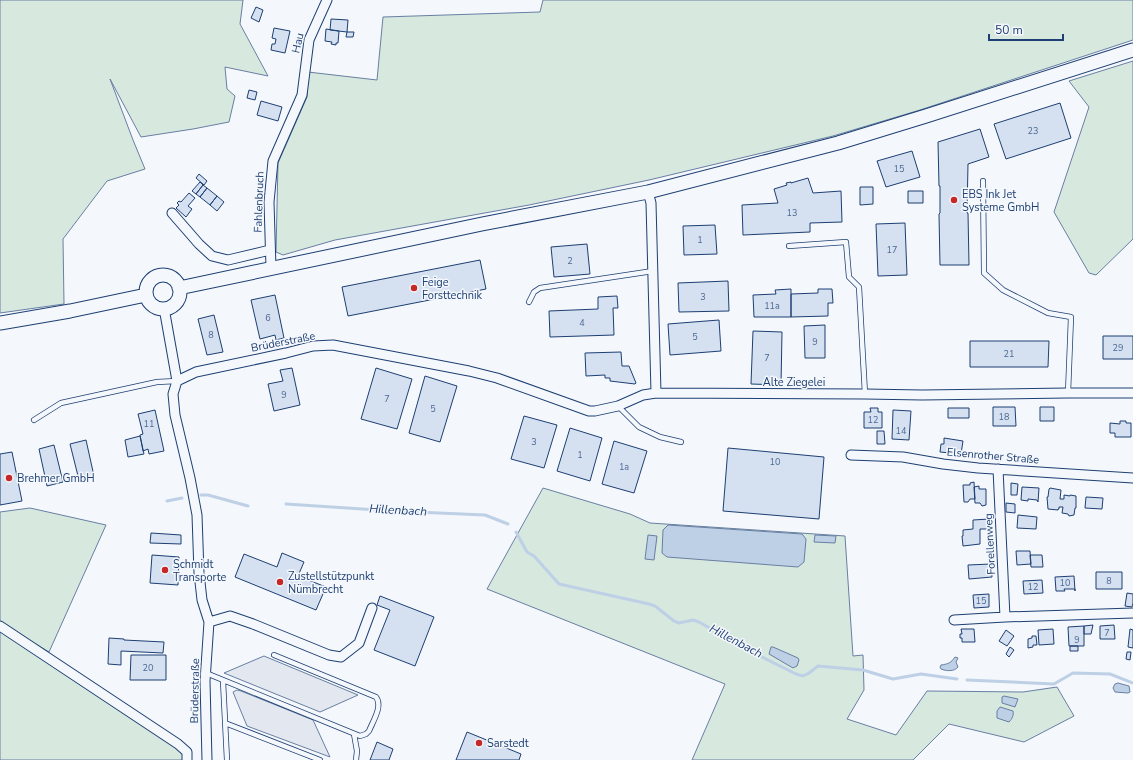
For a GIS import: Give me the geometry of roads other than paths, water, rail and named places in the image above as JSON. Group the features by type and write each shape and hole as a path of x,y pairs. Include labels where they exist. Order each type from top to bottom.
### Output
{"main road":[{"path":"179,288 482,224 648,192 838,143 1133,50"},
{"path":"159,275 170,276 175,280 179,288 179,295 174,304 164,308 159,308 150,303 146,294 146,287 149,282 159,275"},
{"path":"0,323 70,311 146,294"}],"street":[{"name":"Hau","path":"302,94 309,40 327,0"},
{"name":"Fahlenbruch","path":"271,268 269,202 273,161 302,94"},
{"path":"648,192 651,203 656,393"},
{"path":"172,213 199,244 212,256 228,260 270,250"},
{"path":"164,308 177,381"},
{"name":"Brüderstraße","path":"207,760 206,673 209,622 202,600 199,573 197,515 175,415 173,394 177,381 196,372 313,346 333,345 469,371 497,378 589,411 618,406 643,395 656,393"},
{"name":"Alte Ziegelei","path":"656,393 922,395 1133,393"},
{"name":"Elsenrother Straße","path":"851,455 903,457 943,464 1133,478"},
{"name":"Forellenweg","path":"998,469 1005,617"},
{"path":"209,622 230,616 329,655 341,657 359,643 372,608"},
{"path":"954,620 1133,613"},
{"path":"0,626 178,744 187,752 187,760"}],"lane":[{"path":"983,181 984,273 1003,290 1048,313 1071,317 1068,393"},
{"path":"789,246 846,242 849,277 859,287 865,394"},
{"path":"529,302 534,292 540,288 653,272"},
{"path":"34,420 61,403 157,382 177,381"},
{"path":"618,406 639,427 660,437 681,442"},
{"path":"206,673 354,734 364,736 369,731 379,705 376,697 274,655"},
{"path":"223,681 227,760"},
{"path":"225,723 320,760"},
{"path":"354,734 357,751 356,760"}],"water":[{"path":"668,525 802,534 806,539 804,562 798,567 667,557 662,553 663,530"},
{"path":"648,535 657,536 654,560 645,559"},
{"path":"815,535 836,536 835,543 814,542"},
{"path":"771,647 798,658 799,660 797,666 793,668 769,654"},
{"path":"955,657 958,658 956,662 958,667 956,669 950,671 941,669 941,665 949,663"},
{"path":"1118,683 1129,686 1130,692 1115,692 1113,688 1115,684"},
{"path":"1004,696 1018,699 1015,707 1002,703 1002,697"},
{"path":"1000,707 1013,711 1009,722 997,718 997,711"}],"waterway":[{"name":"Hillenbach","path":"201,495 208,495 248,506"},
{"name":"Hillenbach","path":"167,501 182,498"},
{"name":"Hillenbach","path":"286,504 485,515 508,524"},
{"name":"Hillenbach","path":"516,532 527,552 534,556 559,584 649,604 655,606 674,621 679,623 693,620 699,622 756,654 796,674 803,676 818,666 863,670 893,679 921,674 957,679"},
{"name":"Hillenbach","path":"967,680 1054,684 1073,673 1110,674 1133,683"}],"place":[{"name":"EBS Ink Jet Systeme GmbH","path":"954,200"},
{"name":"Feige Forsttechnik","path":"414,288"},
{"name":"Brehmer GmbH","path":"9,478"},
{"name":"Schmidt Transporte","path":"165,570"},
{"name":"Zustellstützpunkt Nümbrecht","path":"280,582"},
{"name":"Sarstedt","path":"479,743"}]}
